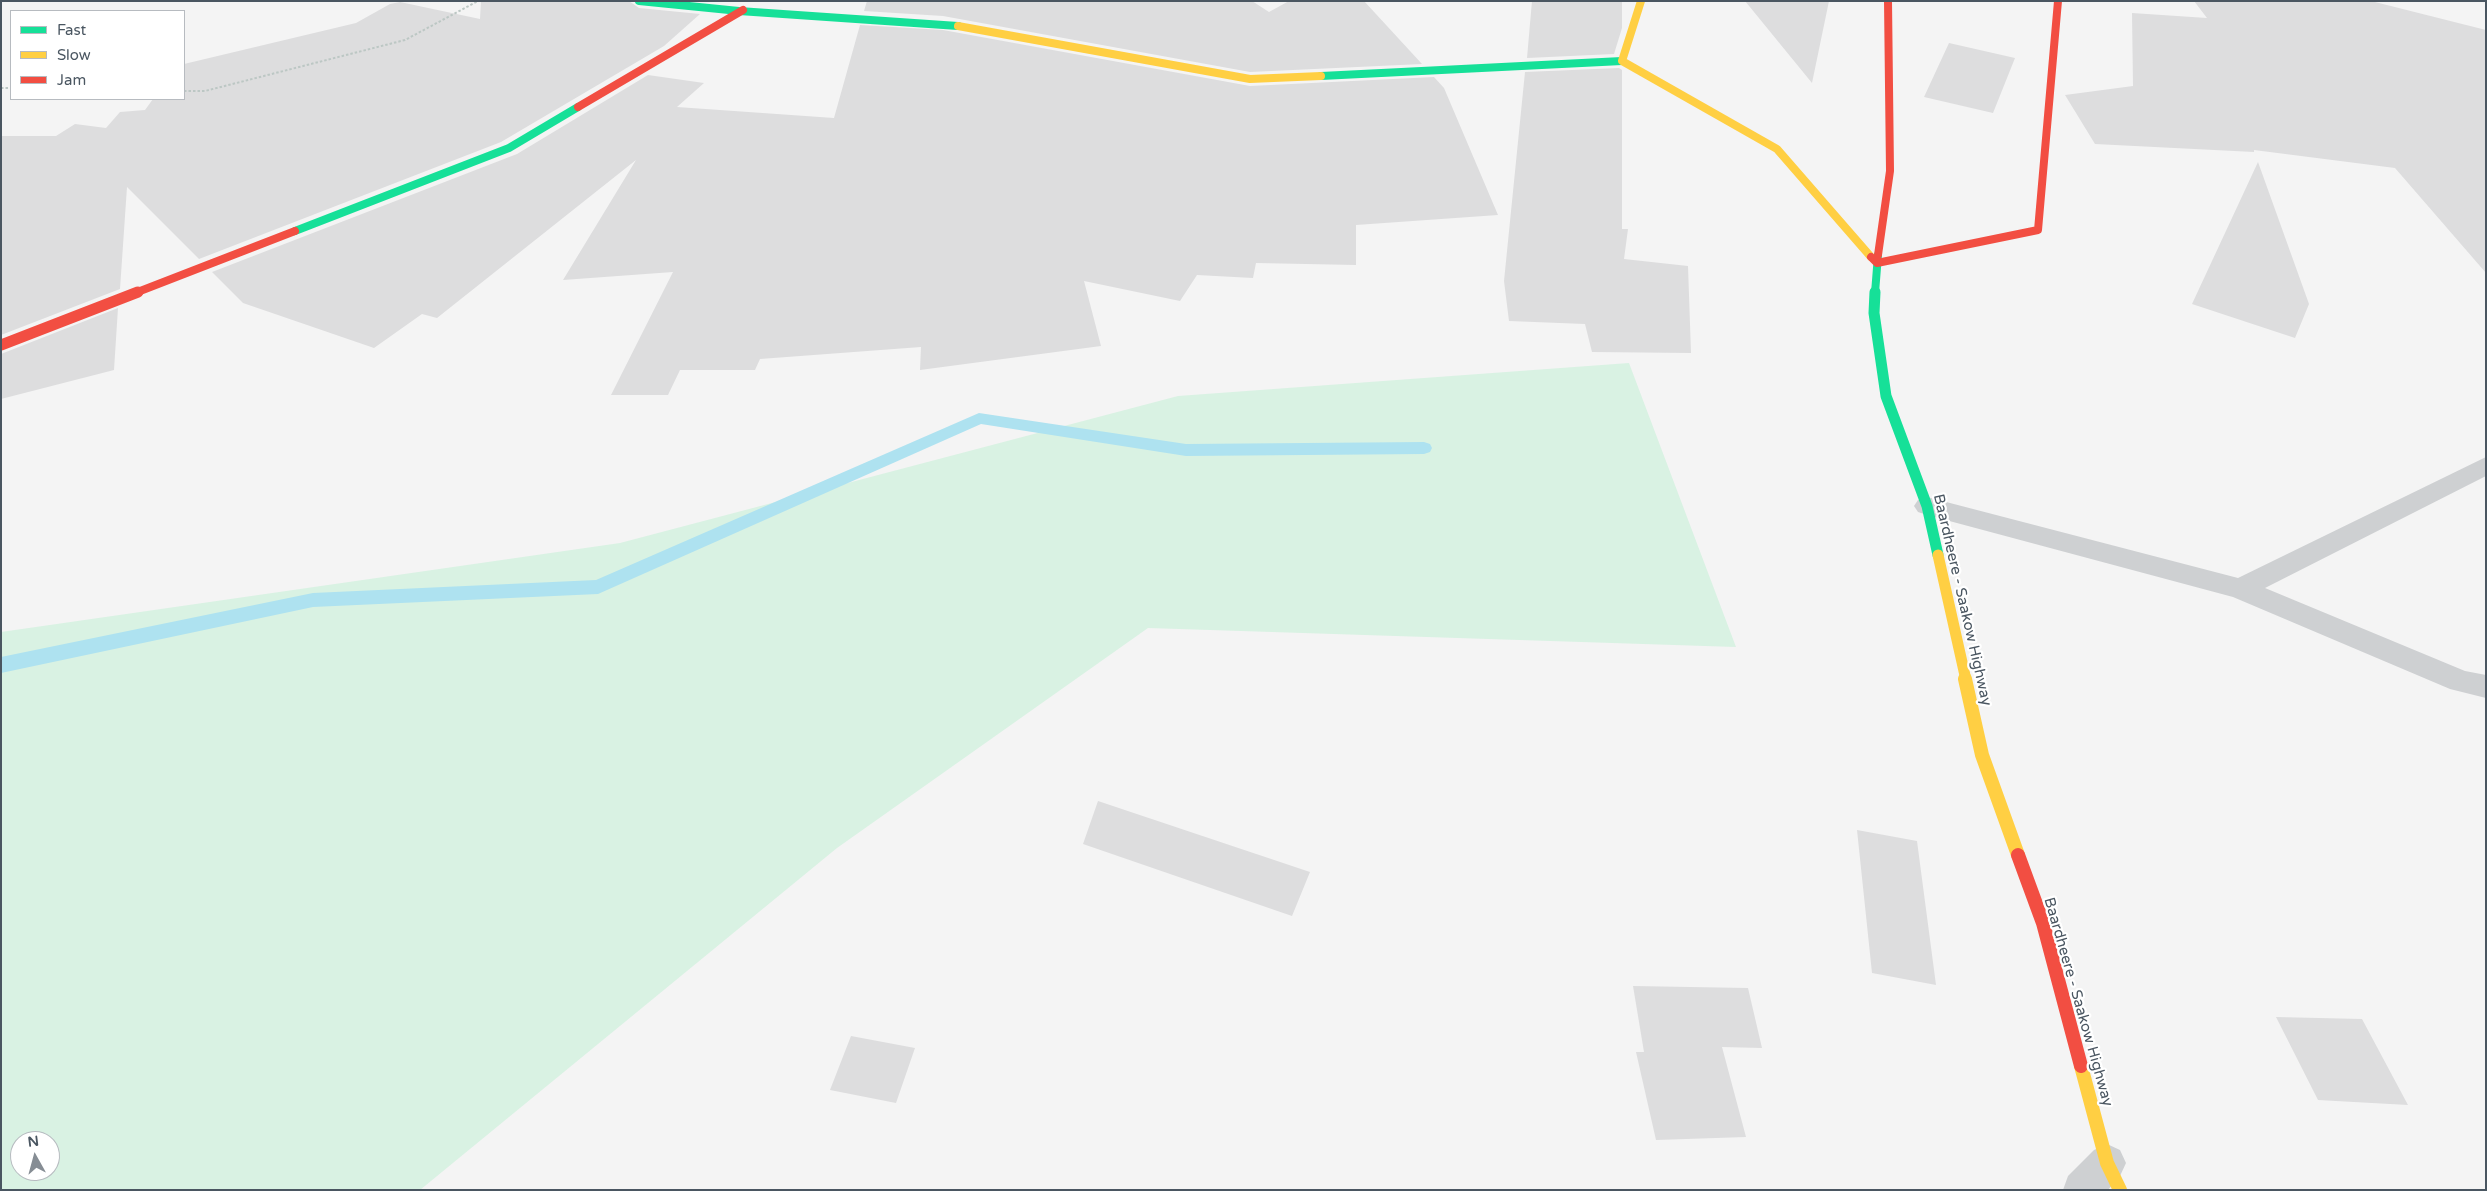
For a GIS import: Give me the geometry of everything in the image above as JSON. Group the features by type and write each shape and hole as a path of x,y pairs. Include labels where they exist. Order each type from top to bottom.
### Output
{"street":[{"path":"639,1 739,11 943,23 1250,79 1622,61 1777,149 1877,263 2038,230 2058,1"},
{"path":"1,345 508,148 759,1"},
{"path":"1622,61 1641,1"},
{"name":"Baardheere - Saakow Highway","path":"1888,1 1890,171 1877,263 1874,313 1886,396 1927,506 1982,755 2044,924 2114,1176"},
{"path":"2240,588 2486,464"},
{"path":"1927,506 2240,588 2460,682 2486,687"},
{"path":"2082,1190 2114,1176"}],"path":[{"path":"185,91 205,91 405,40 478,1"}],"green space":[{"path":"1629,363 1736,647 1148,628 837,848 420,1190 1,1190 1,632 620,543 1178,396"}],"building":[{"path":"481,1 629,1 639,8 700,14 664,46 501,142 199,259 127,187 120,289 1,335 1,136 56,136 75,124 106,128 120,112 145,110 152,100 185,100 185,64 356,23 390,4 400,2 480,19"},
{"path":"867,1 1252,1 1269,12 1289,1 1364,1 1422,64 1250,72 943,16 864,11"},
{"path":"1532,1 1622,1 1622,28 1614,54 1527,58"},
{"path":"1745,1 1829,1 1812,83"},
{"path":"2194,1 2371,1 2486,30 2486,273 2395,168 2254,150 2254,152 2095,144 2065,95 2133,86 2132,13 2207,18"},
{"path":"860,25 943,30 1250,86 1434,77 1444,88 1498,215 1356,225 1356,265 1256,263 1253,278 1197,275 1180,301 1084,281 1101,346 920,370 921,347 760,359 755,370 680,370 668,395 611,395 673,272 563,280 636,160 437,318 422,314 374,348 243,303 212,272 517,154 648,75 704,83 677,107 834,118"},
{"path":"1949,43 2015,58 1993,113 1924,97"},
{"path":"1619,68 1622,70 1622,229 1628,229 1624,259 1688,266 1691,353 1592,352 1585,324 1509,321 1504,281 1525,72"},
{"path":"2258,162 2309,304 2295,338 2192,304"},
{"path":"118,308 114,370 1,399 1,354"},
{"path":"1098,801 1310,872 1292,916 1083,844"},
{"path":"1857,830 1917,841 1936,985 1872,973"},
{"path":"1633,986 1748,988 1762,1048 1722,1047 1746,1137 1656,1140 1636,1052 1644,1052"},
{"path":"2276,1017 2362,1019 2408,1105 2318,1100"},
{"path":"851,1036 915,1048 896,1103 830,1090"}],"waterway":[{"path":"1,665 313,600 598,587 979,418 1186,450 1424,448"}],"traffic: fast":[{"path":"639,1 739,11 958,26"},
{"path":"1321,76 1622,61"},
{"path":"295,231 509,148 578,107"},
{"path":"1878,255 1874,313 1886,396 1927,506 1938,555"}],"traffic: slow":[{"path":"1641,1 1622,61 1777,149 1871,257"},
{"path":"958,26 1250,79 1321,76"},
{"path":"1938,555 1982,755 2018,855"},
{"path":"2081,1066 2107,1163 2120,1190"}],"traffic: jam":[{"path":"1878,255 1890,171 1888,1"},
{"path":"1871,257 1877,263 2038,230 2058,1"},
{"path":"578,107 743,10"},
{"path":"1,345 295,231"},
{"path":"2018,855 2043,923 2081,1066"}]}
